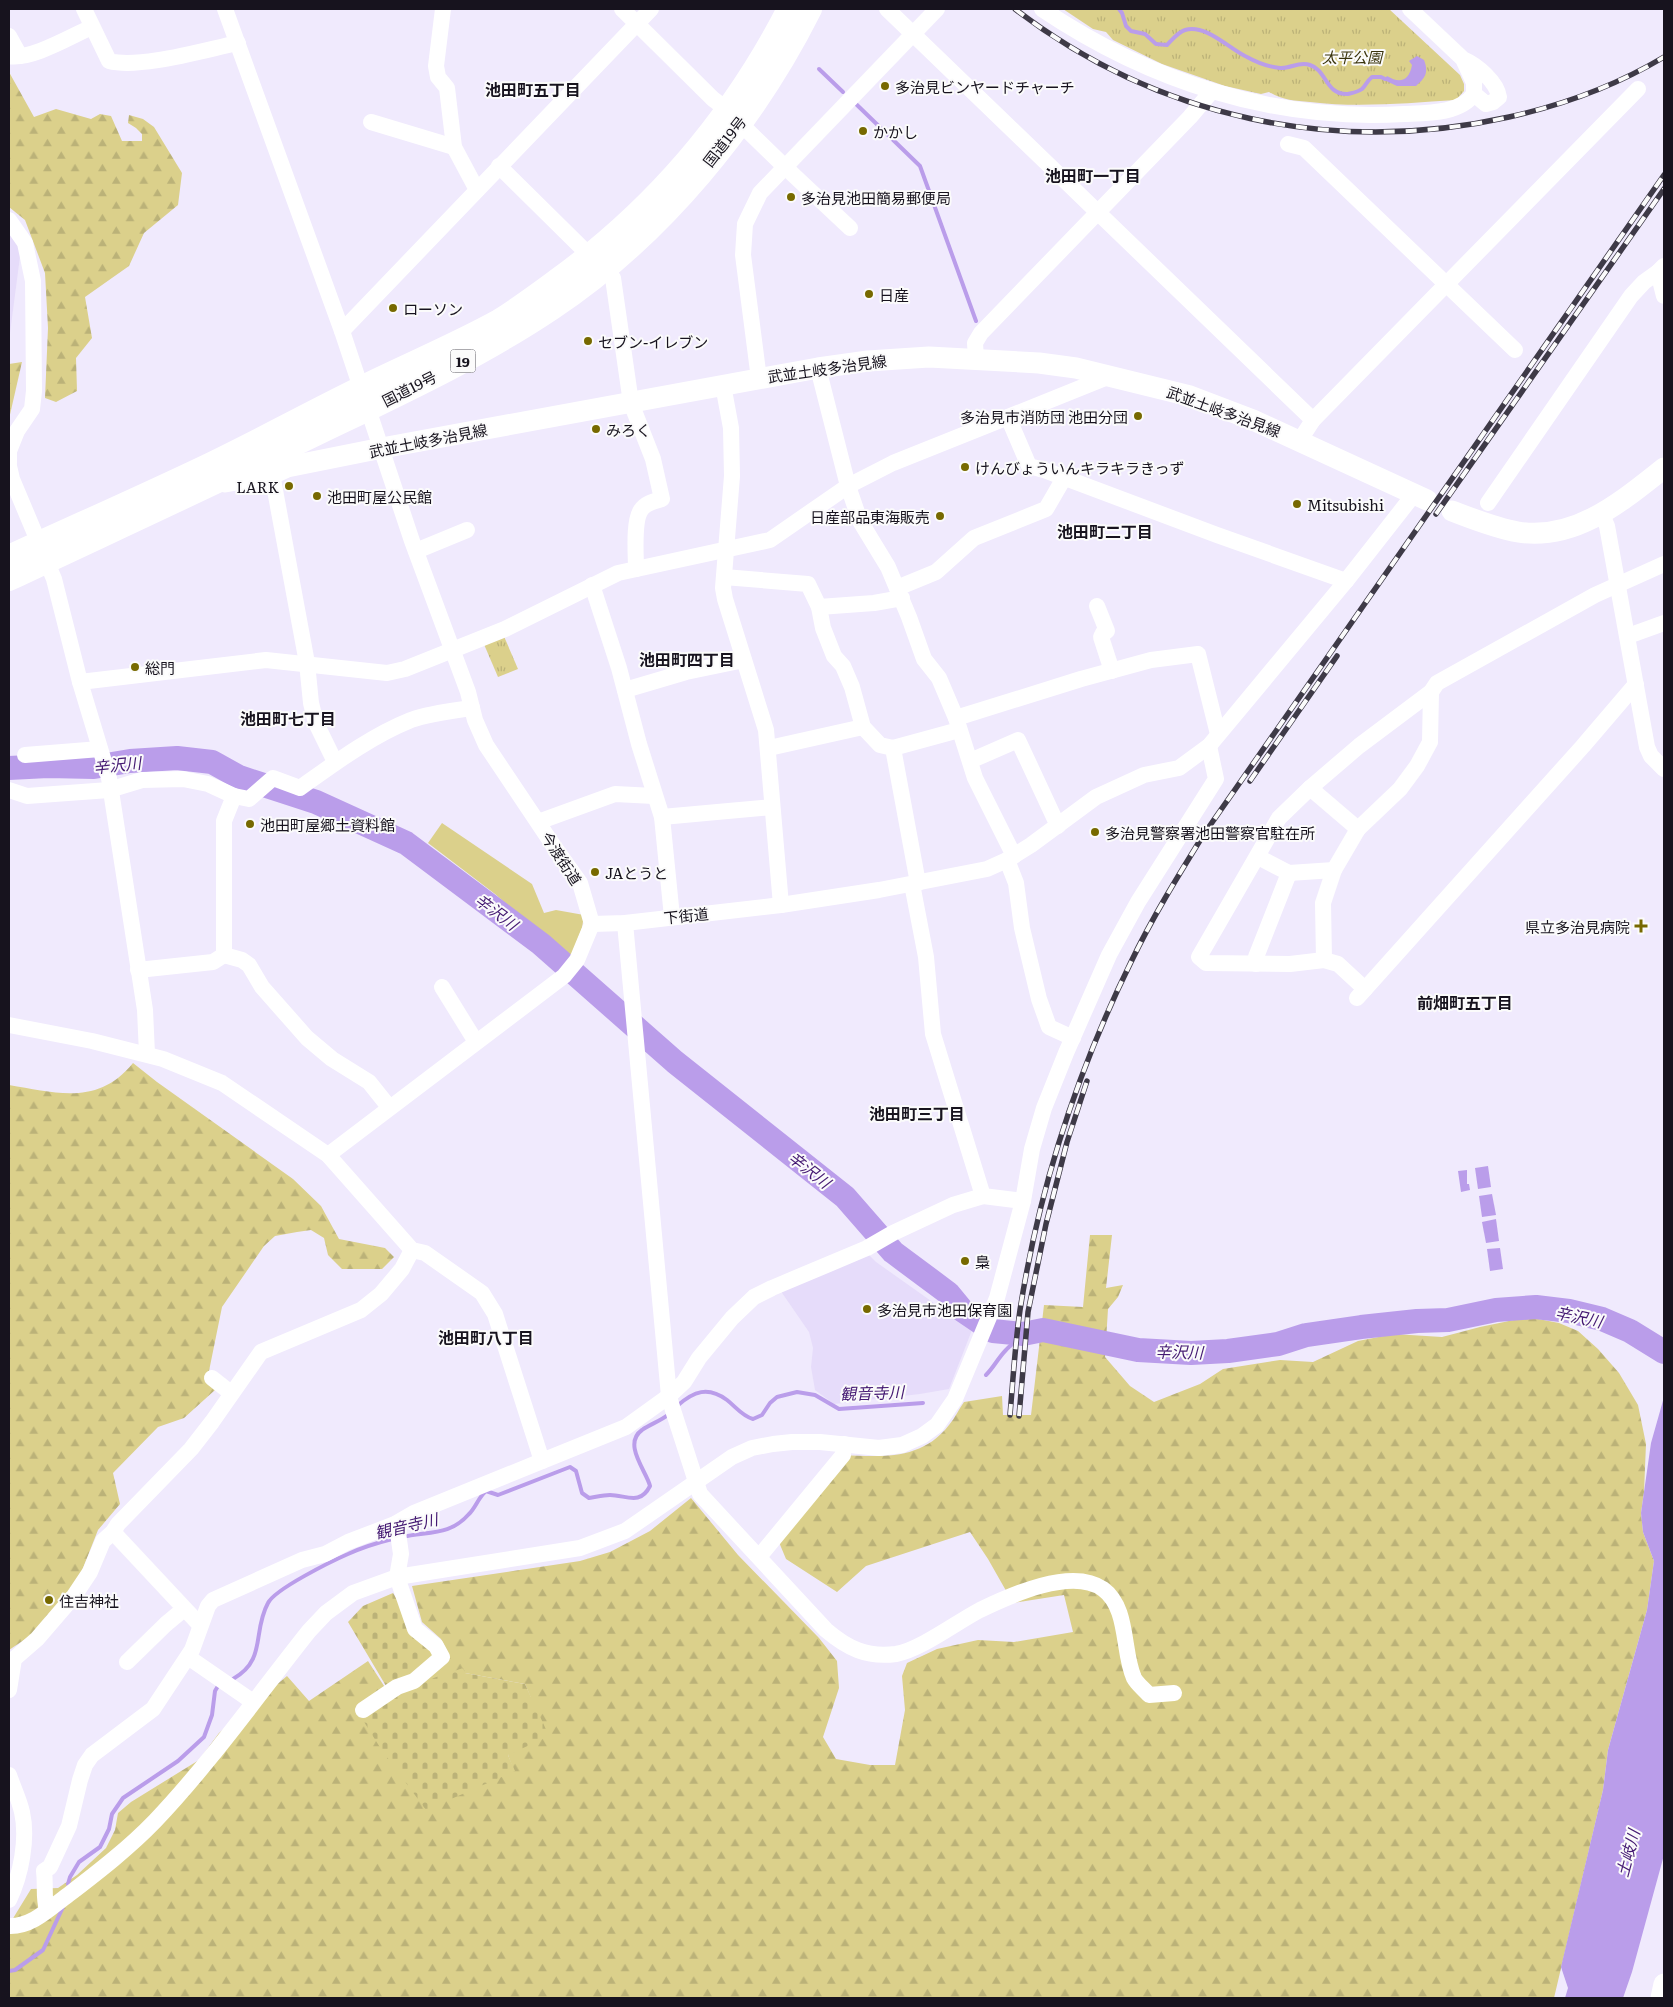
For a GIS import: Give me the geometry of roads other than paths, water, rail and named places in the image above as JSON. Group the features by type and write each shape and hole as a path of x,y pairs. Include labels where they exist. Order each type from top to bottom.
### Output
{"highway":[{"name":"国道19号","path":"597,262 631,220 683,166 723,117 753,73 788,9"},
{"name":"国道19号","path":"9,557 44,552 212,485 597,262 661,217 711,160 758,97 810,9"},
{"name":"国道19号","path":"9,579 44,552 205,467 365,398"}],"main road":[{"name":"武並土岐多治見線","path":"212,485 272,474 287,467 382,448 759,378 895,358 929,357 1039,363 1076,368 1190,396 1300,440 1421,497"},
{"path":"1452,511 1493,526 1519,532 1542,533 1568,528 1602,515 1664,468"},
{"path":"1661,1998 1664,1984"}],"street":[{"path":"84,9 109,61 119,64 147,61 238,43"},
{"name":"今渡街道","path":"225,9 342,331 416,551 486,745 580,883 592,924"},
{"path":"443,9 436,66 438,77 447,88 454,148 477,190"},
{"path":"622,9 721,105"},
{"path":"342,331 651,9"},
{"path":"886,9 1313,420"},
{"path":"759,378 743,255 745,224 760,193 937,9"},
{"path":"1042,9 1076,32 1136,63 1211,92 1257,103 1300,111 1369,116 1416,114 1457,108 1480,99 1493,102 1499,97 1498,90 1472,64 1463,59 1410,9"},
{"path":"9,36 14,56 34,53 92,27"},
{"path":"1463,59 1480,99"},
{"path":"1300,440 1313,420 1638,89"},
{"path":"976,359 975,343 981,333 1190,117 1211,92"},
{"path":"372,122 454,148"},
{"path":"748,131 829,211 850,228"},
{"path":"1288,144 1304,148 1515,350"},
{"path":"499,166 612,278 631,403 653,459 662,499 644,505 640,511 637,525 636,569"},
{"path":"9,220 25,243 33,281 34,391 32,409 17,431 9,451 9,464 12,479 54,579 80,682 109,784 146,1010 147,1054"},
{"path":"1661,269 1664,296"},
{"path":"1488,503 1631,296 1644,282 1661,269"},
{"path":"818,368 848,486 860,521 881,554 899,593 924,659 939,678 958,724 974,778 996,818 1011,858 1022,928 1039,999 1048,1027 1073,1038"},
{"path":"80,682 266,660 387,673 405,669 505,629 618,573 770,540 848,486 894,463 1110,376"},
{"path":"723,385 731,428 732,476 723,588 725,600 762,714 769,748 772,807 781,905"},
{"path":"1008,417 1029,466 1346,582"},
{"path":"272,474 307,663 311,703 316,723 335,762"},
{"path":"819,607 874,603 899,593 936,572 974,538 1046,509 1064,478"},
{"name":"下街道","path":"592,924 625,923 781,905 915,883 987,868 1011,858 1096,797 1144,775 1179,768 1213,740 1346,582 1421,497"},
{"path":"1602,515 1618,583 1647,747 1651,756 1664,768"},
{"path":"416,551 467,530"},
{"path":"1636,684 1583,746 1361,993 1338,964 1324,960 1290,964 1206,963 1199,957 1279,818 1310,788 1359,746 1430,692 1437,683 1618,583 1664,564"},
{"path":"9,1926 19,1926 36,1919 106,1865 154,1822 189,1783 309,1631 326,1613 353,1593 397,1577 580,1548 625,1531 732,1457 752,1448 792,1442 844,1444 879,1448 902,1445 922,1436 937,1425 956,1400 997,1298 1023,1201 1032,1152 1044,1108 1073,1038 1109,955 1138,902 1216,779 1213,740 1198,654 1151,660 1112,671 893,748 880,745 863,727 852,687 843,666 834,656 823,628 819,607 808,584 724,577"},
{"path":"592,585 625,690 654,796 662,817 672,917"},
{"path":"1097,606 1107,632 1102,633 1101,637 1112,671"},
{"path":"1628,636 1664,623"},
{"path":"625,690 686,672 744,660"},
{"path":"1324,960 1323,902 1334,870 1358,829 1400,789 1417,766 1430,742 1430,692"},
{"path":"9,790 27,796 142,780 183,779 208,784 234,796 249,799 273,778 300,788 335,762 373,738 411,720 472,708"},
{"path":"769,748 863,727"},
{"path":"970,761 1018,740 1058,826"},
{"path":"893,748 926,957 933,1034 983,1196"},
{"path":"25,755 100,750"},
{"path":"1310,788 1358,829"},
{"path":"538,822 615,794 654,796"},
{"path":"224,955 224,821 234,796"},
{"path":"662,817 772,807"},
{"path":"1258,857 1289,873 1334,870"},
{"path":"1256,964 1256,957 1289,873"},
{"path":"625,923 672,1405 700,1494 826,1630 840,1642 857,1652 898,1653 920,1644 980,1610 1041,1586 1059,1582 1093,1583 1105,1591 1115,1606 1122,1622 1128,1661 1135,1680 1149,1695 1174,1693"},
{"path":"328,1155 564,976 577,960 592,924"},
{"path":"138,970 213,962 224,955 242,960 249,965 262,987 307,1038 332,1059 369,1082 389,1107"},
{"path":"442,987 476,1042"},
{"path":"9,1025 147,1054 222,1083 328,1155 412,1250 426,1253 482,1293 496,1314 542,1461"},
{"path":"24,1837 29,1846 32,1862 38,1870 44,1871 50,1867 69,1826 85,1765 92,1755 153,1709 192,1650 208,1606 217,1597 302,1560 325,1554 348,1542 398,1532 414,1513 626,1427 672,1405 698,1358 732,1318 754,1297 772,1288 872,1245 953,1205 983,1196 1023,1201"},
{"path":"9,1690 12,1678 10,1665 14,1659 37,1638 74,1596 90,1572 103,1541 191,1448 212,1422 261,1352 361,1310 381,1294 402,1269 412,1250"},
{"path":"212,1378 231,1393"},
{"path":"759,1557 843,1455 844,1444"},
{"path":"113,1532 200,1625"},
{"path":"363,1710 397,1687 414,1680 442,1657 436,1646 415,1629 397,1577 401,1554 398,1532"},
{"path":"128,1662 184,1609"},
{"path":"188,1657 253,1702"},
{"path":"9,1775 22,1812 24,1837 16,1880 9,1900"},
{"path":"44,1871 45,1884 43,1895 47,1910"}],"water":[{"path":"1417,56 1424,60 1426,72 1424,78 1416,86 1397,86 1384,80 1387,76 1396,80 1406,78 1412,65 1409,61"},
{"path":"1488,1166 1491,1187 1478,1189 1475,1168"},
{"path":"1467,1170 1467,1184 1469,1184 1470,1190 1461,1192 1458,1171"},
{"path":"1492,1194 1496,1215 1482,1217 1479,1196"},
{"path":"1496,1219 1499,1241 1486,1243 1482,1222"},
{"path":"1500,1248 1503,1269 1490,1271 1487,1249"},
{"name":"土岐川","path":"1664,1397 1664,1855 1623,1998 1565,1998 1568,1988 1561,1967 1603,1790 1608,1750 1647,1610 1654,1561 1643,1532 1641,1513 1651,1443"}],"waterway":[{"path":"1119,9 1126,26 1131,31 1145,34 1156,44 1167,45 1185,30 1201,31 1218,38 1251,59 1272,67 1310,65 1320,72 1330,87 1340,93 1348,94 1360,90 1372,77 1385,79"},
{"path":"819,69 843,92"},
{"path":"856,104 920,166 976,321"},
{"name":"辛沢川","path":"9,768 48,766 94,767 130,761 177,758 212,762 239,777 316,802 406,843 541,944 675,1062 845,1197 893,1252 948,1293 962,1310 993,1331 1023,1334 1043,1330 1138,1350 1191,1353 1228,1351 1278,1344 1306,1335 1361,1327 1448,1320 1496,1310 1536,1307 1569,1311 1602,1319 1630,1331 1664,1352"},
{"name":"観音寺川","path":"986,1375 1003,1353 1023,1334"},
{"name":"観音寺川","path":"677,1406 695,1394 701,1392 714,1393 727,1400 742,1414 753,1419 762,1415 770,1403 777,1397 797,1392 815,1395 839,1409 923,1403"},
{"name":"観音寺川","path":"402,1537 438,1532 454,1526 469,1514 486,1491 498,1495 570,1467 576,1471 582,1493 589,1498 607,1495 632,1498 642,1496 650,1486 637,1458 634,1443 636,1436 642,1430 669,1414"},
{"name":"観音寺川","path":"233,1679 251,1663 255,1654 263,1614 268,1603 281,1590 354,1551 396,1538"},
{"name":"観音寺川","path":"68,1884 79,1862 100,1847 109,1829 112,1814 123,1798 178,1761 204,1737 212,1715 215,1691 218,1686"},
{"name":"観音寺川","path":"9,1971 15,1970 43,1950 63,1907"}],"railway":[{"path":"1015,9 1070,47 1128,77 1188,101 1250,118 1314,129 1378,132 1444,128 1509,117 1589,93 1628,76 1664,57"},
{"path":"1010,1415 1020,1310 1028,1265 1049,1176 1062,1132 1094,1046 1131,962 1148,929 1204,834 1664,175"},
{"path":"1436,514 1664,189"},
{"path":"1250,781 1337,656"},
{"path":"1019,1416 1028,1312 1046,1224 1067,1142 1087,1081"}],"place":[{"name":"多治見ビンヤードチャーチ","path":"885,86"},
{"name":"かかし","path":"863,131"},
{"name":"多治見池田簡易郵便局","path":"791,197"},
{"name":"日産","path":"869,294"},
{"name":"ローソン","path":"393,308"},
{"name":"セブン-イレブン","path":"588,341"},
{"name":"多治見市消防団 池田分団","path":"1138,416"},
{"name":"みろく","path":"596,429"},
{"name":"けんびょういんキラキラきっず","path":"965,467"},
{"name":"LARK","path":"289,486"},
{"name":"池田町屋公民館","path":"317,496"},
{"name":"Mitsubishi","path":"1297,504"},
{"name":"日産部品東海販売","path":"940,516"},
{"name":"総門","path":"135,667"},
{"name":"池田町屋郷土資料館","path":"250,824"},
{"name":"多治見警察署池田警察官駐在所","path":"1095,832"},
{"name":"JAとうと","path":"595,872"},
{"name":"県立多治見病院","path":"1641,926"},
{"name":"梟","path":"965,1261"},
{"name":"多治見市池田保育園","path":"867,1309"},
{"name":"住吉神社","path":"49,1600"}],"district":[{"name":"池田町五丁目","path":"533,89"},
{"name":"池田町一丁目","path":"1093,175"},
{"name":"池田町二丁目","path":"1105,531"},
{"name":"池田町四丁目","path":"687,659"},
{"name":"池田町七丁目","path":"288,718"},
{"name":"前畑町五丁目","path":"1465,1002"},
{"name":"池田町三丁目","path":"917,1113"},
{"name":"池田町八丁目","path":"486,1337"}],"park label":[{"name":"太平公園","path":"1352,56"}]}
